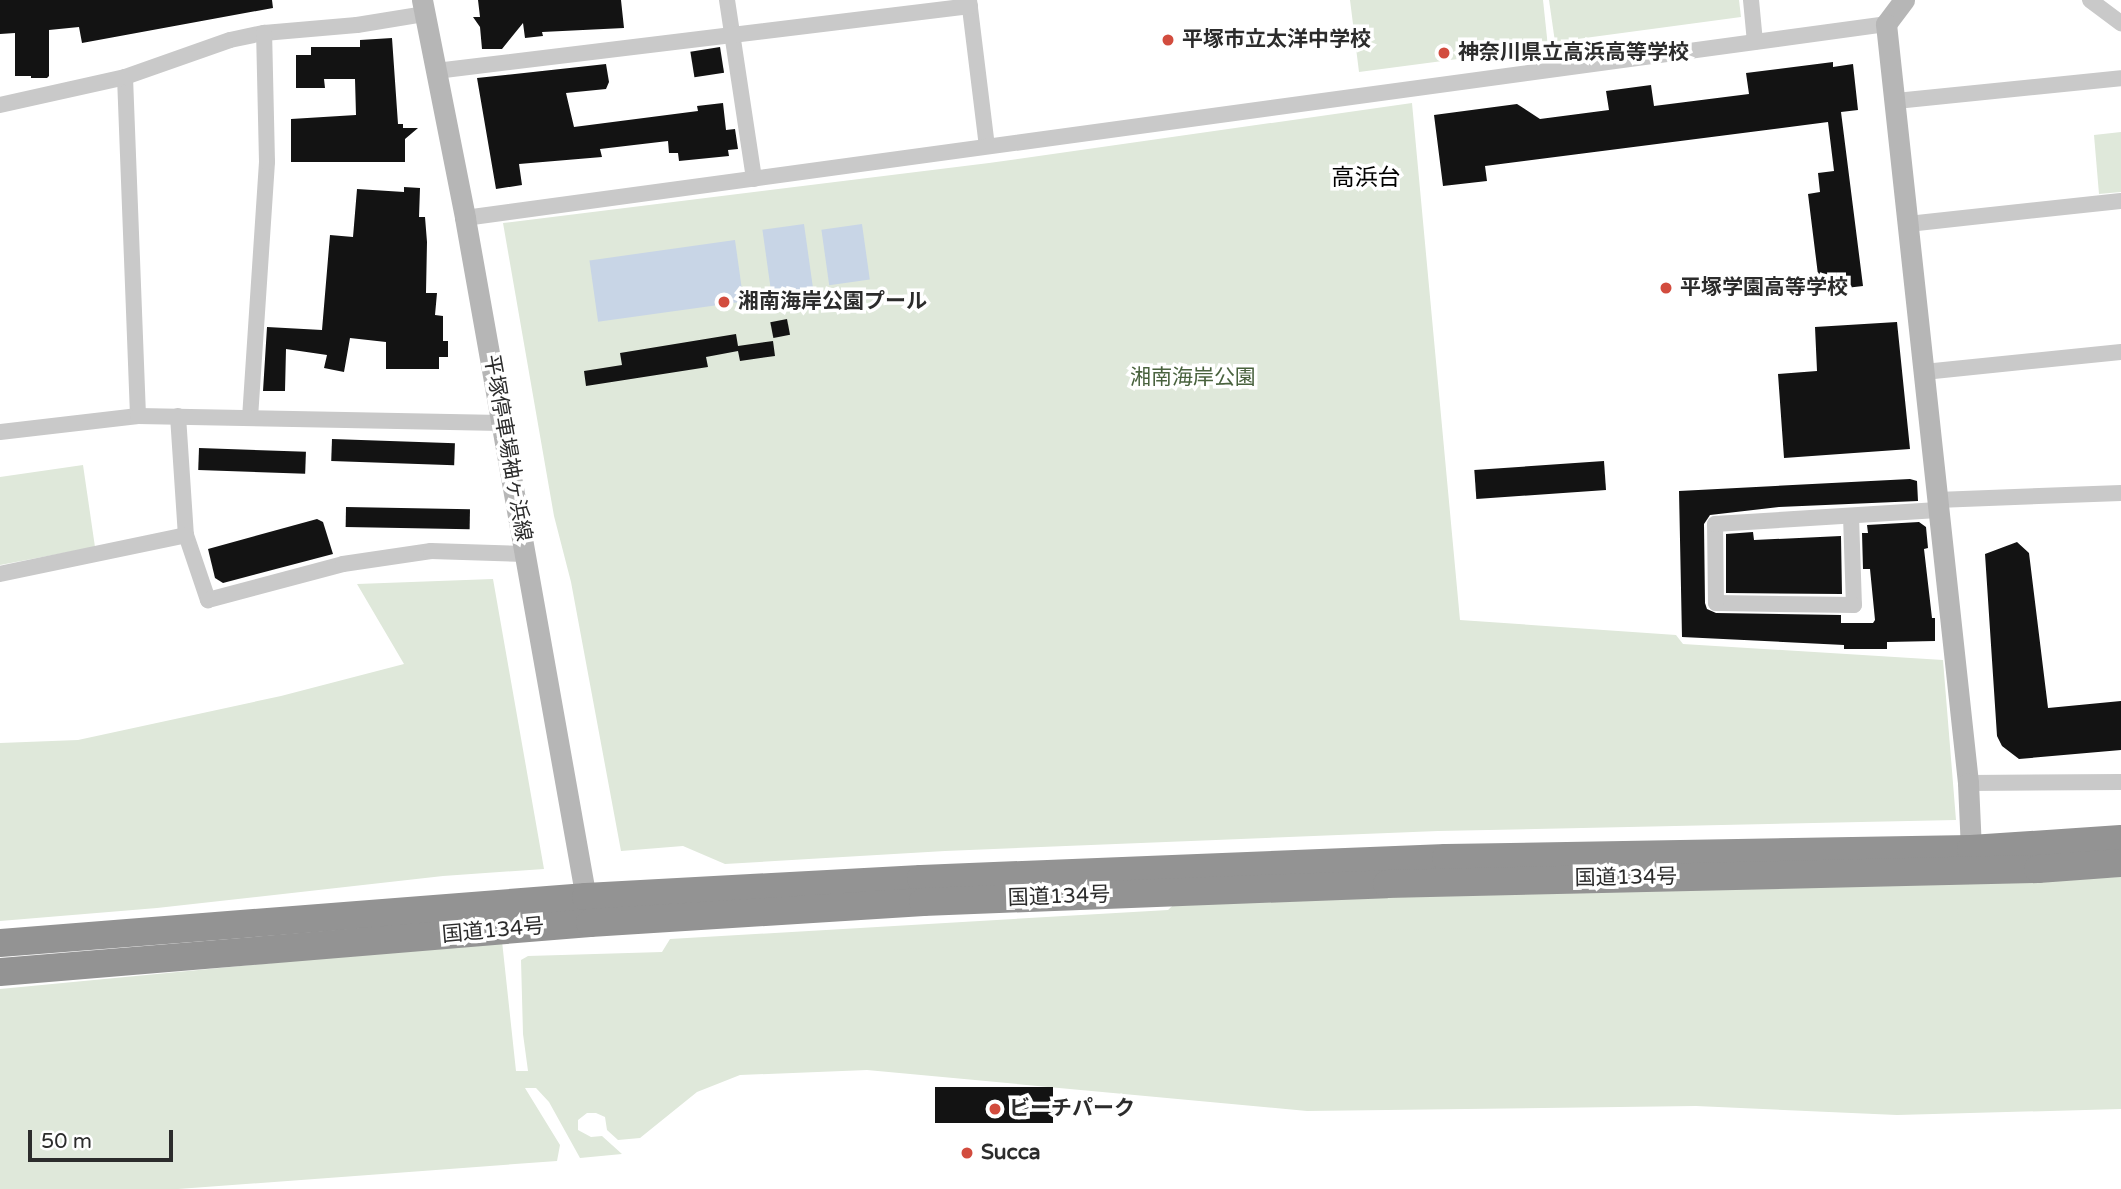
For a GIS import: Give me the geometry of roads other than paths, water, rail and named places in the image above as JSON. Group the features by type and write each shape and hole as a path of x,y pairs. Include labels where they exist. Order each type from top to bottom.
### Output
{"highway":[{"name":"国道134号","path":"0,943 588,910 1359,860 1972,849 2121,839"},
{"name":"国道134号","path":"0,971 588,910 923,902 1387,884 2038,869 2121,863"}],"main road":[{"path":"1904,0 1886,24 1968,783 1972,849"},
{"name":"平塚停車場袖ヶ浜線","path":"423,7 465,218 588,910"}],"street":[{"path":"727,0 754,179"},
{"path":"1751,0 1755,42"},
{"path":"2090,0 2121,23"},
{"path":"436,71 970,3 987,146"},
{"path":"0,105 125,77 230,40 264,33 357,25 423,7"},
{"path":"465,218 1886,24"},
{"path":"250,418 267,162 264,33"},
{"path":"125,77 138,416"},
{"path":"1896,101 2121,78"},
{"path":"1908,224 2121,201"},
{"path":"1924,372 2121,352"},
{"path":"0,432 138,416 502,423"},
{"path":"178,416 186,535 208,600 343,564 419,552 526,554"},
{"path":"1851,516 1854,605 1716,603 1715,524 1851,516 1938,505 2121,493"},
{"path":"0,574 186,535"},
{"path":"1968,783 2121,782"}],"water":[{"path":"804,224 814,295 772,301 762,230"},
{"path":"862,224 870,279 829,285 821,230"},
{"path":"735,240 744,301 598,322 589,260"}],"place":[{"name":"平塚市立太洋中学校","path":"1168,40"},
{"name":"神奈川県立高浜高等学校","path":"1444,53"},
{"name":"平塚学園高等学校","path":"1666,288"},
{"name":"湘南海岸公園プール","path":"724,302"},
{"name":"ビーチパーク","path":"995,1109"},
{"name":"Succa","path":"967,1153"}],"district":[{"name":"高浜台","path":"1366,178"}],"park label":[{"name":"湘南海岸公園","path":"1193,378"}]}
